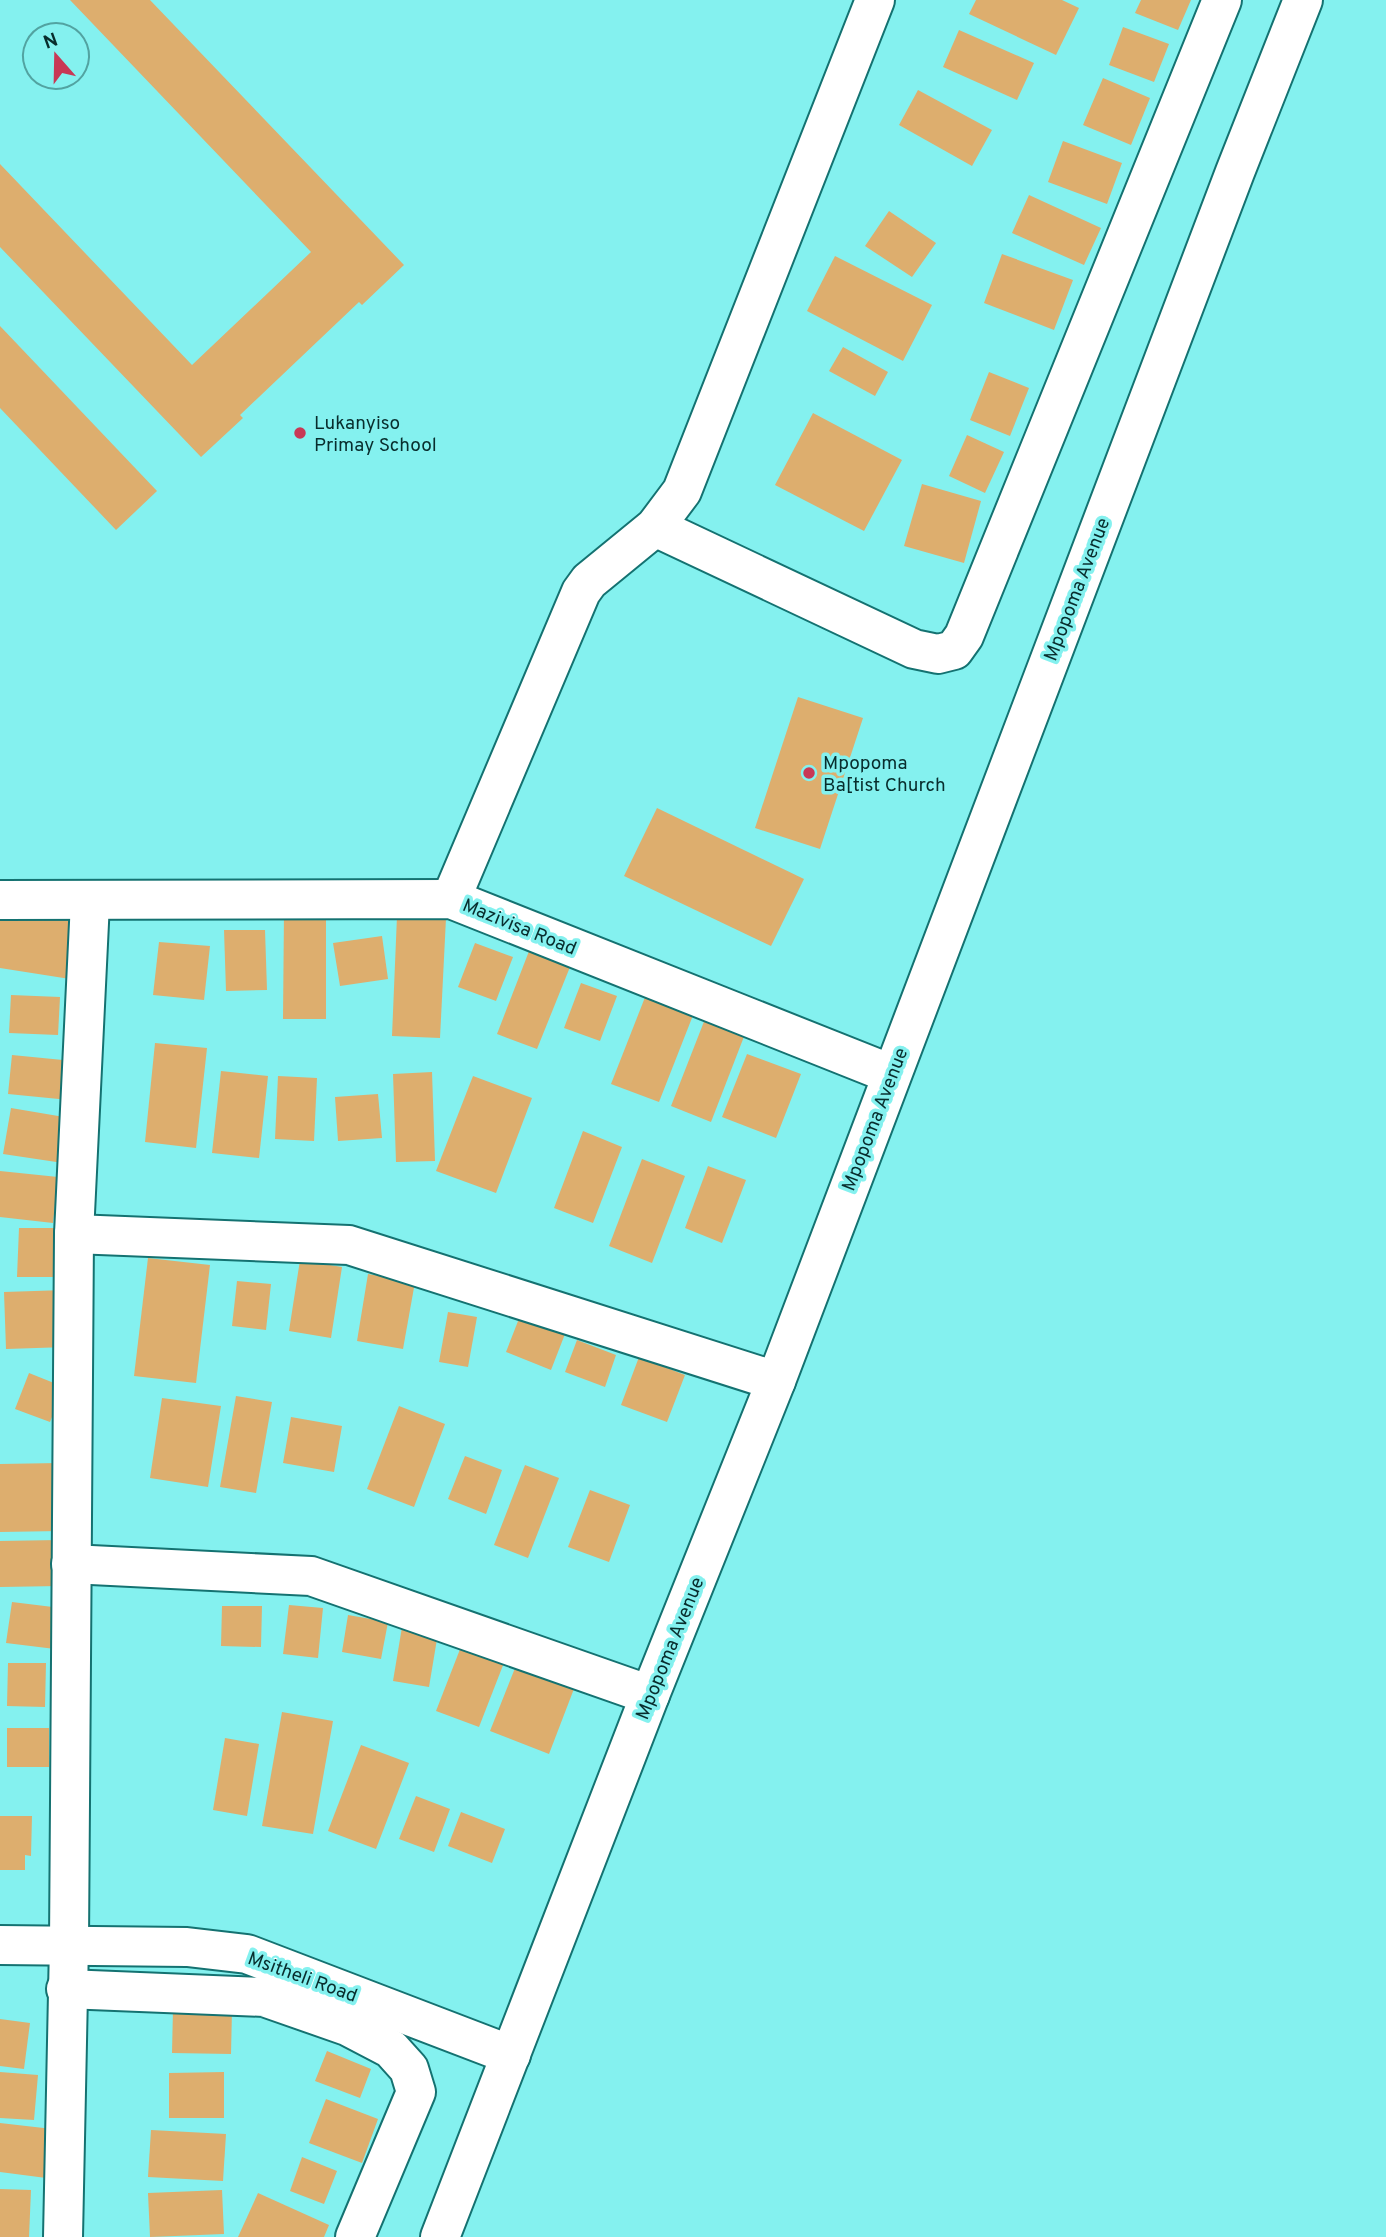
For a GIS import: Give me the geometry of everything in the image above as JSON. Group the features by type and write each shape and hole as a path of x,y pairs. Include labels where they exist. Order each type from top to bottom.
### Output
{"street":[{"path":"451,899 581,592 589,581 655,527 682,491 875,0"},
{"path":"655,527 914,649 937,654 954,650 964,636 1222,0"},
{"name":"Mpopoma Avenue","path":"440,2237 650,1695 776,1381 1303,0"},
{"name":"Mazivisa Road","path":"0,900 90,902 451,899 891,1074"},
{"path":"63,2237 69,1944 74,1234 90,902"},
{"path":"74,1234 349,1245 776,1381"},
{"path":"71,1564 311,1576 650,1695"},
{"name":"Msitheli Road","path":"0,1945 187,1947 247,1954 511,2055"},
{"path":"66,1989 264,1997 347,2026 391,2049 409,2068 416,2092 355,2237"}],"building":[{"path":"70,0 150,0 404,265 362,305 359,302 240,415 243,418 201,457 0,247 0,164 192,365 311,252"},
{"path":"976,0 1062,0 1079,8 1056,55 969,14"},
{"path":"1141,0 1191,0 1178,30 1135,13"},
{"path":"1123,27 1169,44 1154,82 1109,65"},
{"path":"959,30 1034,63 1017,100 943,67"},
{"path":"1103,78 1150,98 1131,145 1083,125"},
{"path":"918,90 992,130 972,166 899,125"},
{"path":"1063,141 1122,163 1107,204 1048,182"},
{"path":"1029,195 1101,228 1084,265 1012,233"},
{"path":"889,211 936,243 912,277 865,246"},
{"path":"1002,254 1073,280 1054,330 984,303"},
{"path":"835,256 932,305 903,361 807,311"},
{"path":"0,326 157,491 116,530 0,408"},
{"path":"843,347 888,372 875,396 829,371"},
{"path":"989,372 1029,388 1010,436 970,420"},
{"path":"813,413 902,460 864,531 775,485"},
{"path":"967,435 1004,452 985,493 949,476"},
{"path":"922,484 981,501 964,563 904,546"},
{"name":"Mpopoma Ba[tist Church","path":"798,697 863,718 820,849 755,828"},
{"path":"657,808 804,879 771,946 624,876"},
{"path":"0,907 80,919 70,979 0,968"},
{"path":"284,912 326,912 326,1019 283,1019"},
{"path":"397,916 446,918 440,1038 392,1036"},
{"path":"224,930 265,930 267,990 226,991"},
{"path":"382,936 388,979 340,986 333,943"},
{"path":"159,942 210,946 204,1000 153,995"},
{"path":"475,943 513,957 496,1001 458,987"},
{"path":"531,946 572,962 537,1049 497,1034"},
{"path":"651,982 699,1000 659,1102 611,1084"},
{"path":"581,983 617,996 600,1041 564,1028"},
{"path":"11,995 60,997 58,1035 9,1033"},
{"path":"705,1019 745,1034 711,1122 671,1106"},
{"path":"155,1043 207,1048 196,1148 145,1142"},
{"path":"747,1054 801,1074 776,1138 722,1117"},
{"path":"12,1055 73,1061 69,1100 8,1094"},
{"path":"221,1071 268,1076 259,1158 212,1153"},
{"path":"432,1072 435,1161 396,1162 393,1074"},
{"path":"278,1076 317,1078 314,1141 275,1139"},
{"path":"473,1076 532,1098 496,1193 436,1171"},
{"path":"378,1094 382,1138 338,1141 335,1097"},
{"path":"11,1108 70,1118 63,1163 3,1154"},
{"path":"583,1131 622,1147 593,1223 554,1208"},
{"path":"642,1159 685,1176 652,1263 609,1246"},
{"path":"708,1166 746,1180 722,1243 685,1228"},
{"path":"0,1171 58,1177 53,1223 0,1217"},
{"path":"19,1228 56,1228 55,1277 17,1277"},
{"path":"148,1258 210,1265 196,1383 134,1376"},
{"path":"300,1260 342,1267 331,1338 289,1331"},
{"path":"368,1274 415,1282 403,1349 357,1341"},
{"path":"237,1281 271,1284 266,1330 232,1326"},
{"path":"65,1290 67,1347 6,1349 4,1292"},
{"path":"448,1312 477,1317 468,1367 439,1362"},
{"path":"520,1316 565,1334 551,1370 506,1352"},
{"path":"577,1340 616,1355 605,1387 565,1372"},
{"path":"639,1357 685,1375 667,1422 621,1405"},
{"path":"29,1373 64,1387 50,1422 15,1409"},
{"path":"236,1396 272,1402 256,1493 220,1487"},
{"path":"162,1398 221,1406 208,1487 150,1478"},
{"path":"399,1406 445,1424 414,1507 367,1489"},
{"path":"291,1417 342,1426 334,1472 283,1463"},
{"path":"465,1456 502,1470 486,1514 448,1499"},
{"path":"59,1463 61,1531 0,1532 0,1464"},
{"path":"525,1465 559,1478 528,1558 494,1545"},
{"path":"590,1490 630,1505 609,1562 568,1547"},
{"path":"59,1540 60,1586 0,1587 0,1541"},
{"path":"12,1602 61,1608 55,1649 6,1643"},
{"path":"289,1605 323,1608 318,1658 283,1654"},
{"path":"222,1606 262,1606 261,1647 221,1646"},
{"path":"348,1615 388,1622 381,1659 342,1652"},
{"path":"403,1621 439,1627 429,1687 393,1681"},
{"path":"464,1639 507,1655 479,1727 436,1711"},
{"path":"519,1658 577,1681 549,1754 490,1731"},
{"path":"8,1663 46,1663 45,1707 7,1706"},
{"path":"282,1712 333,1721 313,1834 262,1826"},
{"path":"7,1728 49,1728 49,1767 7,1767"},
{"path":"225,1738 259,1744 247,1816 213,1810"},
{"path":"361,1745 409,1763 376,1849 328,1831"},
{"path":"416,1796 450,1809 434,1852 399,1839"},
{"path":"461,1812 505,1829 492,1863 448,1846"},
{"path":"0,1816 32,1816 31,1856 25,1855 25,1870 0,1870"},
{"path":"173,2009 232,2010 231,2054 172,2053"},
{"path":"0,2019 30,2023 24,2069 0,2066"},
{"path":"327,2051 371,2069 360,2098 315,2081"},
{"path":"0,2072 38,2075 34,2120 0,2118"},
{"path":"224,2072 224,2118 169,2118 169,2073"},
{"path":"326,2099 378,2119 362,2163 309,2143"},
{"path":"0,2123 61,2130 54,2179 0,2172"},
{"path":"151,2130 226,2134 223,2181 148,2177"},
{"path":"302,2157 337,2171 324,2204 290,2191"},
{"path":"0,2189 31,2190 29,2237 0,2237"},
{"path":"222,2190 224,2234 150,2237 148,2193"},
{"path":"258,2193 329,2225 324,2237 238,2237"}],"place":[{"name":"Lukanyiso Primay School","path":"300,433"},
{"name":"Mpopoma Ba[tist Church","path":"809,773"}]}
